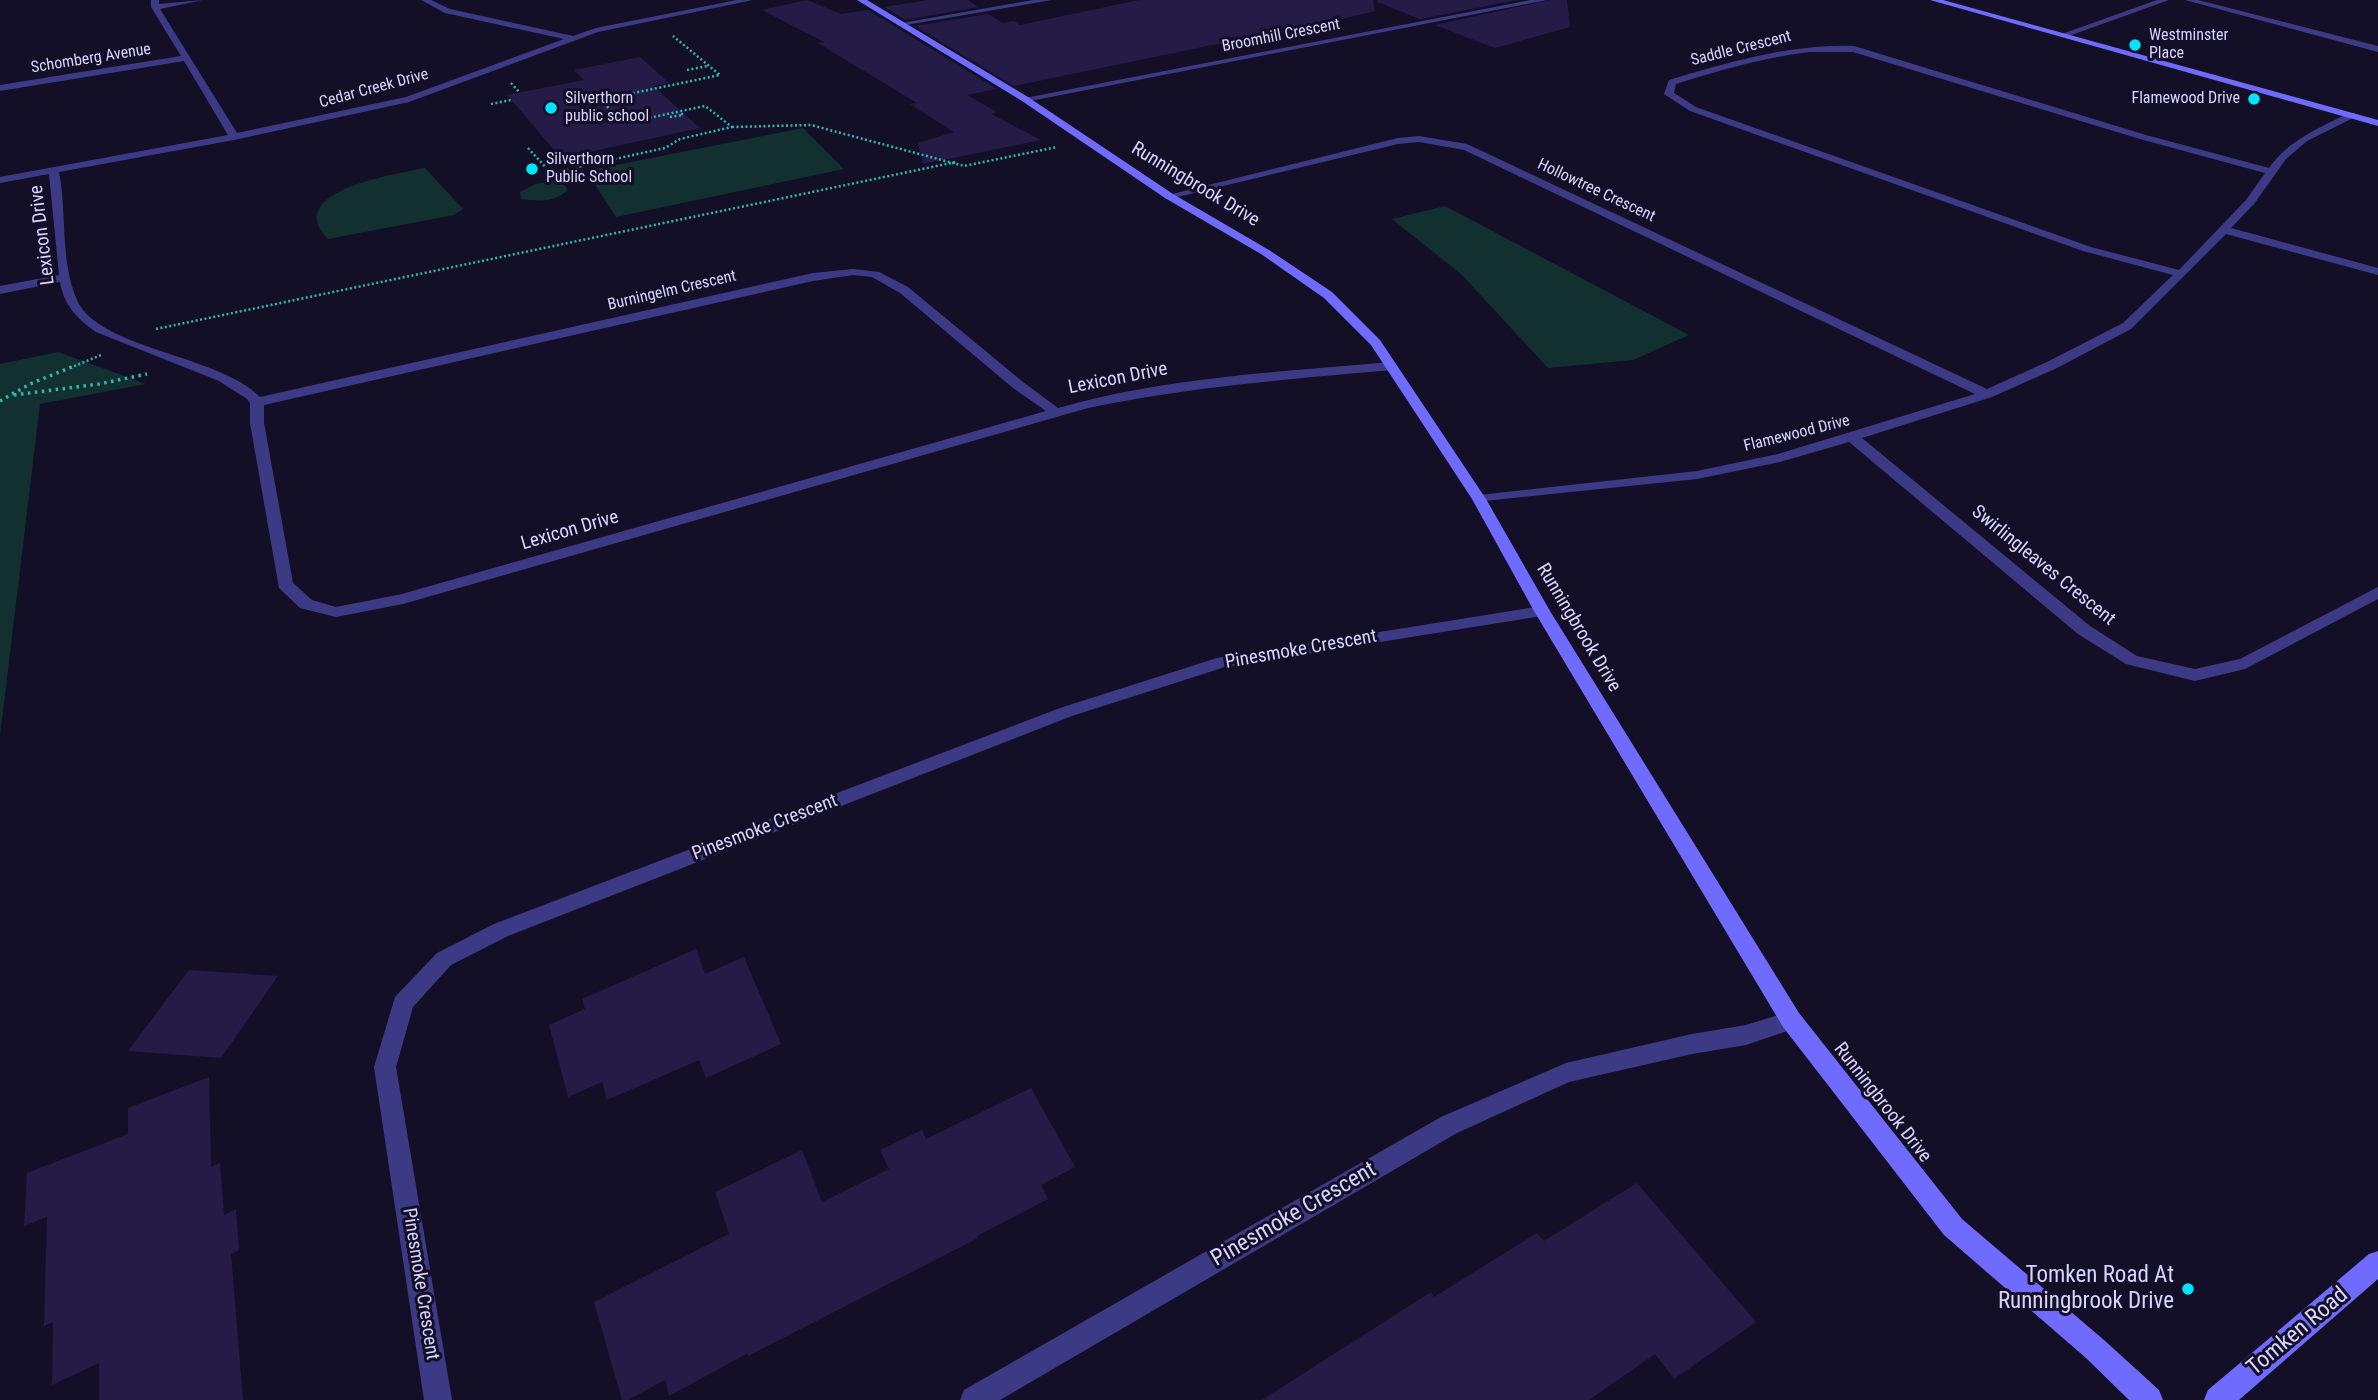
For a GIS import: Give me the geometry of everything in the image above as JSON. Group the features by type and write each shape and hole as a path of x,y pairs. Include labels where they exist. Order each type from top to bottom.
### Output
{"street":[{"path":"199,0 155,4 234,137"},
{"path":"425,0 448,11 572,38"},
{"name":"Cedar Creek Drive","path":"0,180 234,137 409,99 596,30 749,0"},
{"name":"Runningbrook Drive","path":"861,0 1025,99 1169,196 1265,252 1328,295 1376,343 1479,499 1542,611 1791,1020 1953,1227 2095,1349 2149,1400"},
{"path":"900,24 1048,0"},
{"name":"Broomhill Crescent","path":"1025,99 1542,0"},
{"path":"1934,0 2378,122"},
{"path":"2063,36 2165,0"},
{"path":"2189,0 2378,49"},
{"name":"Saddle Crescent","path":"2181,274 2087,249 1693,109 1669,94 1672,82 1805,50 1827,47 1854,50 2132,134 2273,172"},
{"name":"Schomberg Avenue","path":"0,88 187,58"},
{"name":"Flamewood Drive","path":"1479,499 1697,475 1780,458 1853,438 1987,394 2052,365 2127,326 2224,230 2273,172 2282,157 2304,139 2352,115"},
{"name":"Hollowtree Crescent","path":"1169,196 1398,141 1445,141 1466,147 1987,394"},
{"name":"Lexicon Drive","path":"54,171 60,202 65,277 72,305 102,332 241,387 257,402 257,423 285,585 306,604 336,612 403,599 1054,411 1178,387 1392,366"},
{"path":"2224,230 2378,272"},
{"name":"Burningelm Crescent","path":"257,402 813,277 853,272 875,274 904,290 1018,385 1054,411"},
{"path":"0,290 65,277"},
{"name":"Swirlingleaves Crescent","path":"1853,438 2084,630 2132,660 2195,675 2245,663 2378,592"},
{"name":"Pinesmoke Crescent","path":"438,1400 385,1067 402,1003 444,959 501,930 1053,717 1223,662 1542,611"},
{"name":"Pinesmoke Crescent","path":"974,1400 1449,1125 1566,1073 1692,1044 1746,1035 1791,1020"},
{"name":"Tomken Road","path":"2218,1400 2378,1263"}],"path":[{"path":"699,58 720,75 600,100 625,123 705,106 732,127"},
{"path":"687,70 709,66"},
{"path":"491,104 511,100"},
{"path":"670,117 683,115 680,111"},
{"path":"528,148 551,173 665,148 680,139 732,127 811,125 964,166 1086,142"},
{"path":"0,401 30,384 131,343 161,326 956,162"},
{"path":"9,396 99,384 191,365"}],"green space":[{"path":"803,128 844,169 616,217 586,171"},
{"path":"425,168 463,209 454,215 328,239 317,222 319,208 330,197 348,188 369,180"},
{"path":"556,181 564,184 568,190 552,199 521,199 520,192 535,184"},
{"path":"1445,206 1689,335 1633,360 1548,368 1461,274 1392,219"},
{"path":"58,352 146,384 40,404 0,736 0,364"}],"building":[{"path":"807,0 841,14 868,10 997,89 967,95 997,112 991,114 1041,140 923,164 918,143 954,132 910,104 917,103 818,43 824,42 762,10"},
{"path":"928,0 968,0 978,7 905,20 884,7"},
{"path":"1139,0 1373,0 1375,11 1297,30 1014,86 915,26 988,14 1003,23 1014,21 1020,25"},
{"path":"1517,0 1420,19 1377,2"},
{"path":"1550,0 1567,0 1570,27 1495,48 1435,25"},
{"name":"Silverthorn public school","path":"640,57 669,83 653,86 700,128 561,158 507,95 584,80 574,70"},
{"path":"696,949 705,974 744,957 781,1044 706,1078 699,1060 607,1100 602,1082 568,1097 549,1025 585,1009 582,999"},
{"path":"189,970 278,976 221,1058 128,1051"},
{"path":"209,1077 211,1167 220,1163 224,1215 236,1209 239,1250 231,1254 243,1400 99,1400 99,1363 52,1385 53,1322 44,1326 47,1217 24,1226 27,1173 128,1134 128,1108"},
{"path":"1031,1088 1075,1167 1041,1185 1048,1199 977,1236 978,1238 748,1356 748,1353 669,1396 665,1380 628,1400 622,1400 594,1302 729,1234 715,1192 802,1150 822,1202 889,1169 880,1150 922,1130 926,1139"},
{"path":"1637,1183 1756,1322 1674,1379 1655,1354 1589,1400 1262,1400 1431,1292 1434,1297 1537,1233 1544,1241"}],"place":[{"name":"Westminster Place","path":"2135,45"},
{"name":"Flamewood Drive","path":"2254,99"},
{"name":"Silverthorn public school","path":"551,108"},
{"name":"Silverthorn Public School","path":"532,169"},
{"name":"Tomken Road At Runningbrook Drive","path":"2188,1289"}]}
